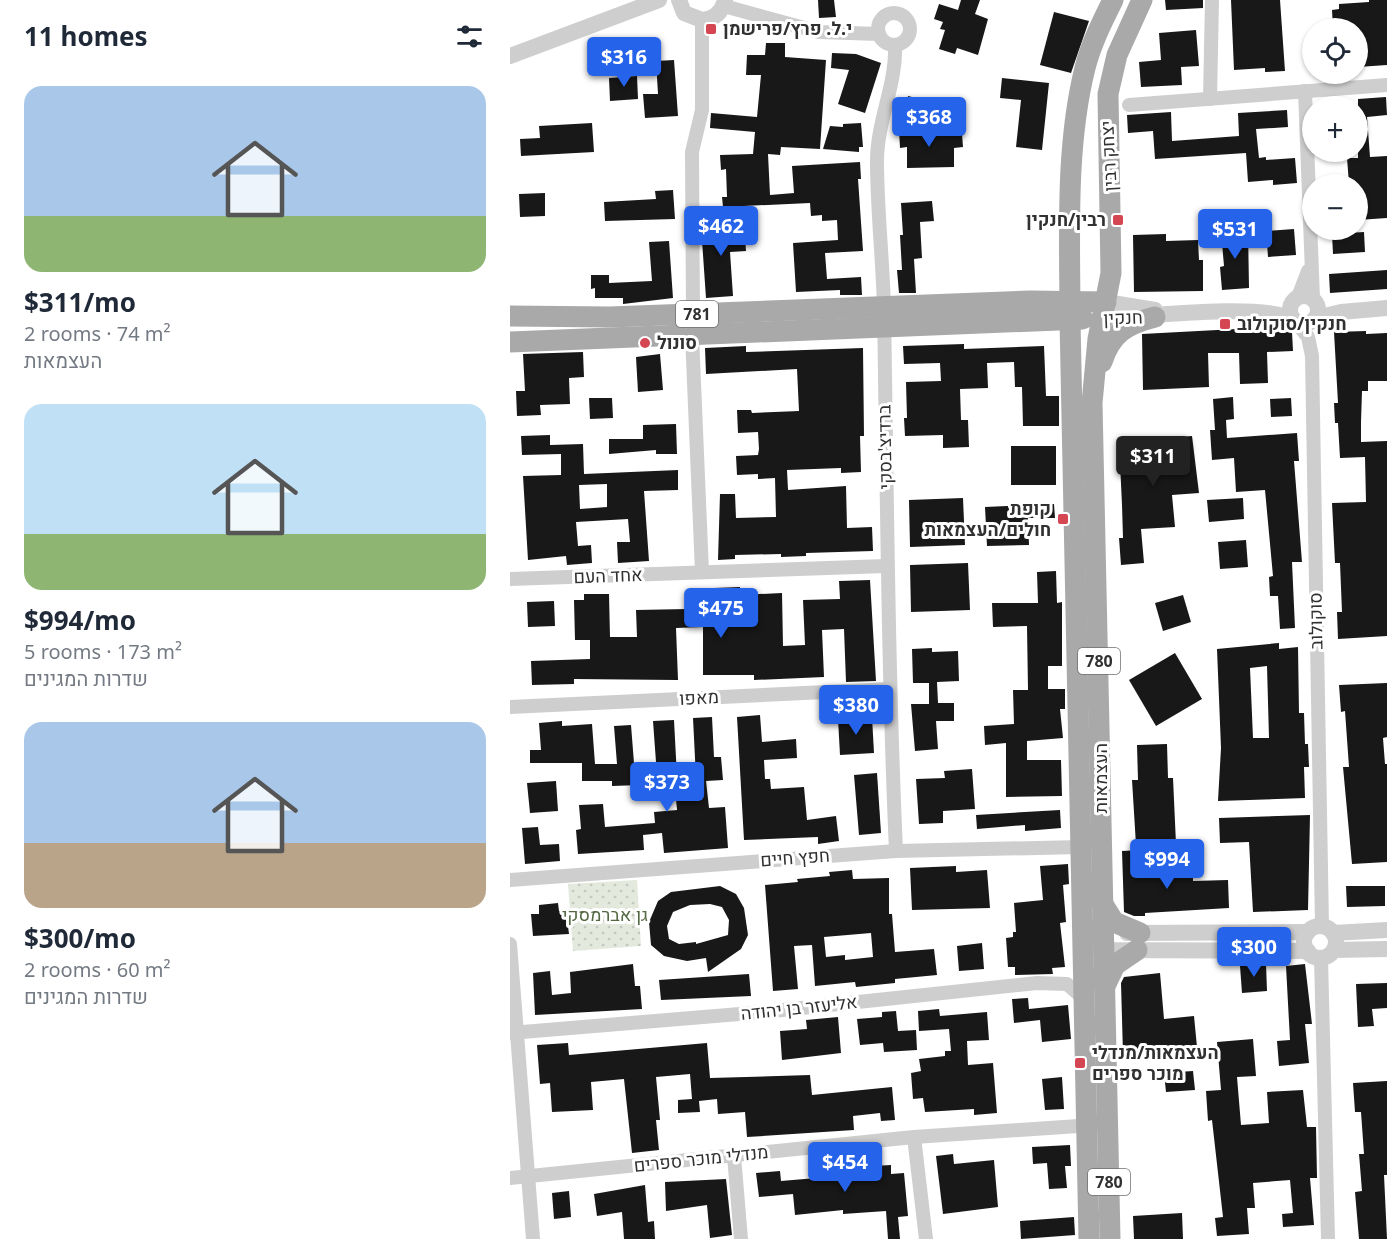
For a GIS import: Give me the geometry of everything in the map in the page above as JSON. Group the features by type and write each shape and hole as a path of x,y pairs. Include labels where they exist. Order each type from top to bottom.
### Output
{"main road":[{"name":"יצחק רבין","path":"1071,310 1077,114 1096,34 1113,0"},
{"name":"יצחק רבין","path":"1104,310 1112,236 1108,94 1115,62 1142,0"},
{"path":"1030,301 1051,289 1071,255"},
{"name":"781","path":"884,319 1030,301 1071,310"},
{"name":"חנקין","path":"1071,310 1104,310"},
{"name":"העצמאות","path":"1071,310 1081,847 1104,989 1089,1239"},
{"name":"781","path":"510,342 693,324 884,319 1006,323 1071,310"},
{"name":"העצמאות","path":"1104,310 1092,403 1101,725 1101,901 1096,941 1083,998 1110,1239"},
{"name":"781","path":"514,313 693,324"},
{"path":"1092,403 1104,357 1112,340 1124,328 1155,317"},
{"path":"1006,323 1035,326 1052,333 1061,344 1072,374"},
{"path":"1101,901 1114,922 1139,942 1115,965 1104,989"}],"street":[{"path":"510,56 658,0"},
{"path":"679,0 684,13 702,20 715,16 725,3 819,32 879,34"},
{"path":"1210,99 1212,0"},
{"path":"893,13 903,16 910,30 905,40 895,45 885,42 879,34 879,24 884,16 893,13"},
{"path":"702,20 702,110 692,152 693,324 702,572"},
{"name":"ברדיצ'בסקי","path":"895,45 896,58 880,120 877,160 884,319 886,566 896,851"},
{"path":"1129,105 1387,85"},
{"path":"1305,91 1309,260 1304,284 1305,299 1318,309 1316,318 1304,324 1294,320 1290,308 1305,299"},
{"name":"חנקין","path":"1253,312 1305,299 1363,309"},
{"name":"חנקין","path":"1316,318 1363,309 1387,308"},
{"name":"חנקין","path":"1104,310 1176,315"},
{"name":"חנקין","path":"1104,310 1155,317 1253,312 1286,315 1294,320"},
{"name":"סוקולוב","path":"1294,320 1308,337 1312,356 1321,930"},
{"name":"אחד העם","path":"510,579 886,566"},
{"name":"מאפו","path":"510,707 889,689"},
{"name":"חפץ חיים","path":"510,880 896,851 1081,847"},
{"path":"1139,942 1321,930 1387,930"},
{"path":"1321,930 1305,941 1321,953"},
{"path":"1321,930 1336,941 1321,953"},
{"path":"1096,941 1321,953 1387,949"},
{"path":"510,944 513,1033 533,1239"},
{"path":"1321,953 1328,1239"},
{"name":"אליעזר בן יהודה","path":"513,1033 764,1012 1037,983 1068,984 1083,998"},
{"name":"מנדלי מוכר ספרים","path":"510,1178 914,1137 1097,1125"},
{"path":"914,1137 926,1239"},
{"path":"734,1156 741,1239"}],"green space":[{"name":"גן אברמסקי","path":"637,880 641,946 573,951 568,884"}],"building":[{"path":"818,0 834,0 836,17 819,18"},
{"path":"961,0 980,0 975,14 988,19 978,55 957,48 955,54 939,49 945,30 940,29 943,22 934,19 939,4 958,10"},
{"path":"1165,0 1203,0 1203,8 1166,10"},
{"path":"1231,0 1280,0 1285,71 1265,72 1265,68 1234,70"},
{"path":"1369,0 1387,0 1387,65 1368,66 1368,18 1332,18 1332,10 1339,9 1339,4 1369,2"},
{"path":"1054,12 1089,21 1071,73 1040,65"},
{"path":"1196,30 1199,66 1181,67 1182,85 1141,87 1139,62 1161,60 1159,33"},
{"path":"766,43 785,43 785,57 826,60 820,149 781,147 780,155 768,154 770,195 794,193 792,166 860,162 861,179 858,179 863,251 825,253 827,279 861,277 862,295 840,295 840,290 796,292 793,243 838,240 837,220 822,221 822,215 811,216 810,203 723,207 722,197 727,197 726,169 721,170 720,155 753,154 755,132 710,128 711,113 757,117 761,75 746,75 747,55 765,55"},
{"path":"832,53 856,54 881,63 865,113 838,104 849,70 831,68"},
{"path":"674,60 678,116 645,118 643,94 658,94 656,61"},
{"path":"637,76 638,99 610,101 609,78"},
{"path":"1002,78 1049,83 1042,150 1016,147 1021,100 1000,98"},
{"path":"908,96 936,103 932,121 903,114"},
{"path":"1386,97 1387,115 1368,117 1368,98"},
{"path":"1287,110 1288,127 1256,129 1259,158 1266,157 1266,160 1295,158 1297,183 1273,185 1273,180 1248,182 1246,153 1155,159 1153,131 1128,133 1127,115 1171,112 1172,141 1239,136 1238,113"},
{"path":"592,123 594,152 521,156 520,139 540,138 539,126"},
{"path":"861,123 863,147 859,147 859,152 823,149 830,126 843,127 843,124"},
{"path":"934,128 935,136 962,134 963,147 954,148 954,167 907,168 907,147 900,148 899,130"},
{"path":"1368,130 1370,157 1387,156 1387,218 1368,219 1368,174 1348,174 1347,162 1368,162"},
{"path":"673,190 675,219 605,221 604,202 656,199 655,191"},
{"path":"545,193 545,216 520,217 519,194"},
{"path":"932,201 934,221 920,222 922,258 914,259 916,293 899,293 897,270 902,270 900,235 903,235 901,203"},
{"path":"744,223 746,251 730,252 733,296 706,298 701,226"},
{"path":"1248,229 1249,288 1222,290 1220,267 1224,266 1221,231"},
{"path":"1294,229 1296,255 1268,257 1266,231"},
{"path":"1166,234 1166,241 1198,240 1199,260 1203,260 1203,291 1134,292 1133,235"},
{"path":"1332,240 1364,240 1365,252 1333,254"},
{"path":"669,241 673,298 623,304 623,298 595,298 595,288 591,289 591,275 609,275 609,283 652,281 649,242"},
{"path":"1387,270 1387,289 1330,293 1329,274"},
{"path":"1255,328 1255,331 1292,332 1293,351 1267,352 1268,383 1240,384 1239,353 1208,353 1209,387 1143,390 1142,334"},
{"path":"1366,331 1366,334 1387,333 1387,381 1368,381 1368,391 1362,391 1361,442 1387,441 1387,636 1338,639 1337,612 1342,612 1340,563 1335,563 1332,503 1366,502 1365,457 1340,458 1338,423 1335,423 1334,403 1338,403 1334,332"},
{"path":"964,344 964,349 1044,346 1046,396 1059,396 1059,426 1023,426 1022,387 1015,387 1014,362 987,363 988,388 960,389 961,420 968,420 969,447 943,448 943,435 905,436 906,382 941,381 940,363 904,364 903,346"},
{"path":"746,346 746,352 863,348 864,436 860,436 861,472 841,473 841,468 787,470 788,490 846,486 847,528 872,527 873,551 806,553 806,556 781,557 781,554 735,555 735,559 718,560 720,494 735,494 736,518 776,517 775,478 758,479 758,474 737,475 736,456 758,455 759,449 758,432 738,433 737,410 751,410 752,413 799,411 797,369 706,374 705,348"},
{"path":"583,352 584,377 569,378 570,404 540,405 541,415 517,416 516,391 525,391 523,354"},
{"path":"660,354 663,390 638,392 636,357"},
{"path":"1233,397 1234,419 1226,420 1227,438 1297,433 1299,461 1294,461 1302,562 1292,562 1295,628 1280,629 1278,596 1270,596 1269,577 1273,576 1265,490 1236,492 1234,458 1212,460 1210,430 1215,430 1213,399"},
{"path":"589,398 612,398 613,418 590,419"},
{"path":"1291,398 1292,416 1271,417 1270,399"},
{"path":"676,424 677,454 656,454 656,450 609,454 609,439 643,439 643,425"},
{"path":"550,435 550,445 583,444 584,474 678,470 678,490 644,491 649,561 618,563 617,542 630,542 628,519 576,522 578,546 591,545 592,563 567,565 566,556 528,560 523,476 561,475 561,454 522,455 521,436","holes":["607,484 607,507 580,509 579,485"]},
{"path":"1192,436 1199,493 1172,495 1175,527 1141,529 1144,563 1121,565 1119,538 1123,538 1119,441"},
{"path":"1011,446 1056,446 1056,485 1011,485"},
{"path":"963,498 965,545 910,547 909,500"},
{"path":"1243,498 1244,519 1209,522 1207,500"},
{"path":"1054,504 1055,518 1028,518 1029,545 987,546 985,507"},
{"path":"1246,540 1248,567 1220,569 1218,542"},
{"path":"968,563 970,610 911,612 910,565"},
{"path":"1056,571 1057,603 1062,602 1062,666 1048,666 1048,689 1065,689 1065,709 1060,709 1063,738 1027,741 1027,760 1061,760 1062,796 1006,797 1006,743 985,745 984,726 1014,724 1013,690 1028,690 1027,626 993,627 992,603 1038,603 1037,572"},
{"path":"870,580 876,681 846,682 844,629 822,630 824,677 754,680 754,675 703,675 703,627 676,628 678,680 574,679 574,684 532,685 531,661 590,659 590,640 575,640 574,600 584,600 584,594 609,594 610,637 637,637 636,610 687,609 687,601 714,600 714,588 740,587 740,595 782,593 783,646 805,645 803,600 840,599 839,581"},
{"path":"1183,595 1191,622 1163,631 1155,603"},
{"path":"554,601 555,626 528,627 527,602"},
{"path":"1279,643 1279,649 1298,647 1299,713 1304,713 1305,744 1308,744 1309,767 1304,767 1305,798 1218,801 1221,748 1217,649","holes":["1267,666 1269,738 1253,738 1250,668"]},
{"path":"932,648 932,652 958,651 959,681 937,682 938,703 954,703 954,721 936,721 938,749 915,751 911,704 929,704 929,683 913,683 912,649"},
{"path":"1175,653 1202,699 1156,726 1129,680"},
{"path":"1387,683 1387,737 1383,738 1385,764 1387,764 1387,862 1352,864 1343,767 1349,767 1345,711 1341,712 1339,685"},
{"path":"760,715 762,742 796,739 797,758 764,760 765,779 770,779 771,789 804,787 807,820 836,816 839,841 818,844 818,837 744,840 737,717"},
{"path":"712,717 714,757 721,757 723,780 706,781 709,808 725,807 728,848 664,853 662,833 643,835 644,850 578,854 576,830 581,829 579,805 603,804 605,827 655,823 654,812 677,810 676,799 697,798 693,718"},
{"path":"872,717 874,753 840,755 838,719"},
{"path":"674,720 677,777 640,780 640,785 612,786 612,781 582,781 582,763 530,763 530,750 541,750 539,723 562,721 562,726 592,724 595,764 617,764 614,726 631,725 634,763 656,762 653,721"},
{"path":"1167,744 1168,778 1173,778 1176,844 1136,845 1132,780 1138,780 1137,745"},
{"path":"972,769 975,809 943,811 943,823 919,824 916,779 945,778 944,771"},
{"path":"877,773 881,833 859,835 854,775"},
{"path":"556,781 558,811 530,813 527,783"},
{"path":"1060,810 1061,828 1025,831 1025,825 977,829 976,815"},
{"path":"1310,815 1308,910 1253,912 1249,842 1220,843 1219,818"},
{"path":"538,827 540,845 559,844 560,861 525,864 522,828"},
{"path":"1143,850 1144,874 1193,873 1193,881 1228,880 1229,908 1145,913 1145,916 1134,916 1124,912 1122,851"},
{"path":"1068,864 1069,884 1063,885 1066,922 1060,923 1065,967 1052,968 1053,974 1015,975 1015,967 1008,967 1006,938 1013,937 1013,932 1016,932 1014,903 1043,900 1040,866"},
{"path":"956,866 956,872 987,870 990,908 912,910 910,868"},
{"path":"852,870 853,879 889,878 889,914 892,914 895,952 934,949 937,975 895,979 895,983 856,987 855,982 815,986 812,945 794,946 798,989 773,991 765,885 830,876 829,872","holes":["871,933 873,957 845,960 845,955 826,957 824,937"]},
{"path":"720,886 736,894 744,908 748,935 741,949 708,972 706,958 687,961 664,956 651,945 649,922 658,901 671,892","holes":["710,904 722,907 729,920 728,935 696,944 696,942 679,944 669,939 667,926 673,912 690,905"]},
{"path":"1346,886 1385,886 1385,906 1347,907"},
{"path":"558,903 559,911 566,911 569,934 533,936 531,914 539,914 539,905"},
{"path":"982,943 984,969 959,971 957,946"},
{"path":"633,964 635,986 640,986 642,1009 535,1015 533,973 550,971 552,995 571,993 570,972"},
{"path":"1266,964 1267,991 1242,993 1240,966"},
{"path":"1305,964 1312,1024 1305,1024 1309,1063 1279,1066 1277,1041 1290,1040 1286,966"},
{"path":"1160,973 1164,1019 1194,1016 1197,1047 1123,1054 1121,983 1124,977"},
{"path":"749,974 751,996 661,1000 659,980"},
{"path":"1387,983 1387,1008 1372,1009 1374,1026 1358,1027 1356,984"},
{"path":"1028,998 1029,1009 1068,1005 1071,1039 1042,1042 1040,1020 1014,1023 1012,999"},
{"path":"939,1009 940,1016 987,1012 989,1040 967,1041 968,1065 993,1063 997,1113 974,1115 974,1109 925,1112 923,1098 913,1099 911,1073 921,1071 919,1059 945,1056 945,1051 951,1051 949,1029 919,1031 918,1011"},
{"path":"896,1011 898,1031 916,1030 917,1050 884,1052 883,1043 860,1045 857,1019 882,1017 882,1012"},
{"path":"838,1017 841,1053 782,1060 780,1031 807,1029 806,1020"},
{"path":"1253,1039 1256,1076 1237,1077 1241,1125 1269,1123 1267,1092 1303,1090 1307,1127 1316,1127 1317,1178 1310,1178 1314,1225 1283,1227 1282,1214 1293,1213 1290,1180 1253,1183 1255,1208 1247,1208 1249,1234 1217,1236 1215,1218 1223,1217 1212,1120 1208,1121 1206,1091 1221,1090 1217,1042"},
{"path":"568,1043 569,1055 707,1043 710,1078 810,1075 812,1095 892,1087 895,1120 881,1121 880,1113 853,1116 854,1130 747,1137 745,1112 718,1114 717,1099 699,1101 700,1112 678,1113 678,1100 692,1099 690,1074 656,1077 660,1120 656,1120 659,1150 632,1153 624,1079 591,1082 593,1110 552,1112 550,1083 540,1084 537,1045"},
{"path":"1193,1071 1195,1090 1166,1092 1164,1073"},
{"path":"1062,1077 1064,1109 1045,1110 1042,1079"},
{"path":"1387,1081 1387,1175 1384,1175 1387,1239 1359,1239 1355,1192 1362,1191 1359,1154 1364,1154 1361,1112 1355,1112 1353,1083"},
{"path":"1070,1145 1071,1166 1065,1166 1067,1188 1049,1189 1047,1163 1033,1164 1032,1147"},
{"path":"953,1154 954,1164 994,1160 998,1207 943,1214 936,1156"},
{"path":"891,1165 891,1174 904,1173 908,1216 898,1217 900,1239 888,1239 886,1211 843,1214 843,1210 795,1215 793,1194 759,1197 756,1173 780,1171 781,1181 840,1176 839,1168"},
{"path":"726,1179 732,1235 710,1238 707,1205 666,1211 665,1182"},
{"path":"645,1185 648,1222 654,1221 655,1239 624,1239 622,1212 597,1216 594,1194"},
{"path":"569,1191 571,1217 554,1219 552,1193"},
{"path":"1182,1213 1183,1239 1134,1239 1133,1216"},
{"path":"1074,1217 1075,1235 1021,1239 1020,1221"}],"place":[{"name":"י.ל. פרץ/פרישמן","path":"711,29"},
{"name":"רבין/חנקין","path":"1118,220"},
{"name":"חנקין/סוקולוב","path":"1225,324"},
{"name":"סונול","path":"645,343"},
{"name":"קופת חולים/העצמאות","path":"1063,519"},
{"name":"העצמאות/מנדלי מוכר ספרים","path":"1080,1063"}]}
